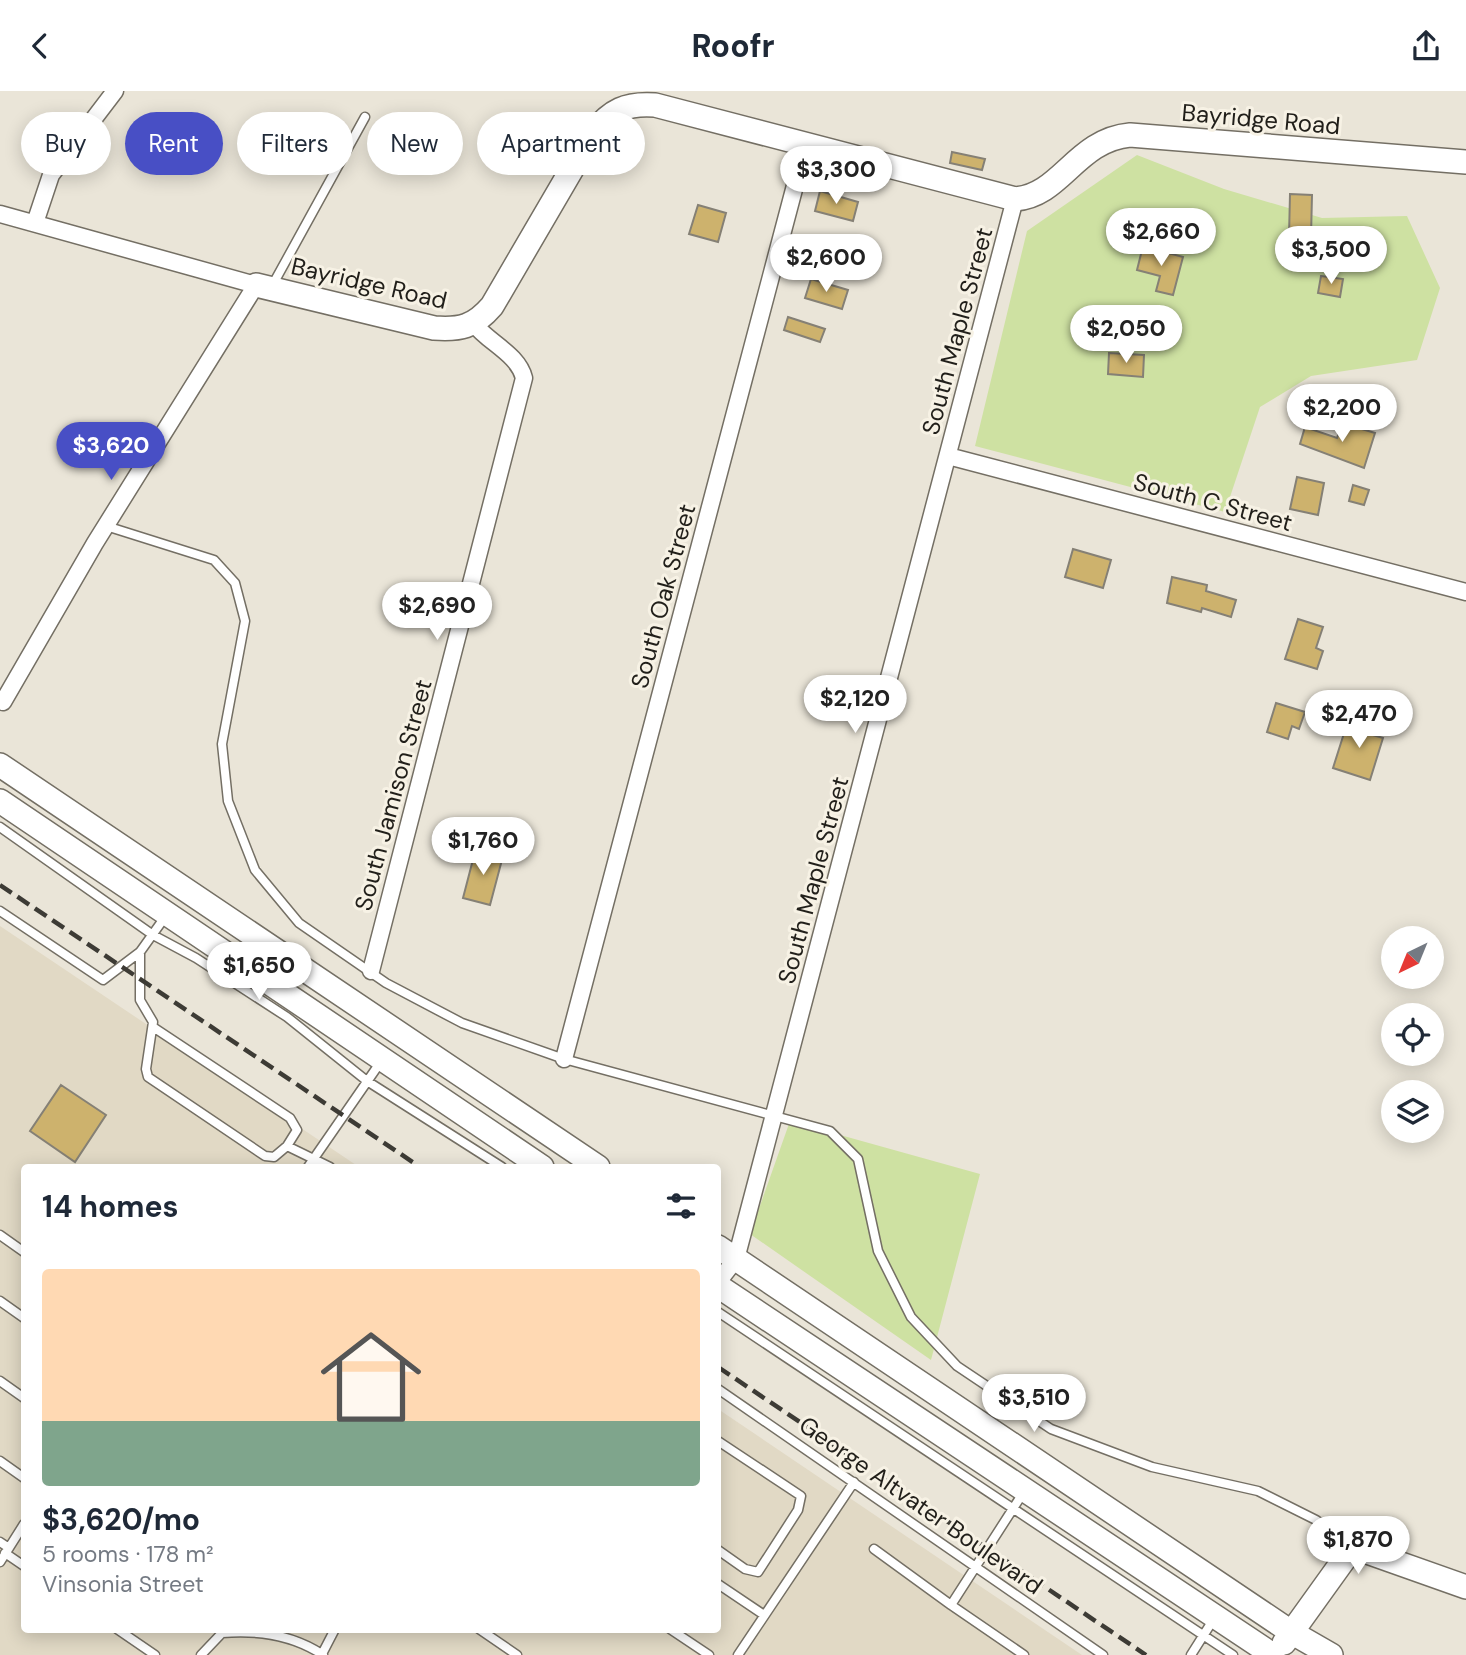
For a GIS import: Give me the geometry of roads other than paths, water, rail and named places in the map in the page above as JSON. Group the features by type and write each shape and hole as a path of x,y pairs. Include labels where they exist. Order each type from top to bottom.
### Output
{"street":[{"path":"36,223 51,175 115,91"},
{"name":"Bayridge Road","path":"0,213 264,286 434,328 455,329 474,324 492,306 593,133 615,110 629,104 655,105 1015,199 1037,193 1093,146 1119,136 1151,136 1466,162"},
{"name":"South Oak Street","path":"564,1059 806,144"},
{"name":"South Maple Street","path":"721,1274 774,1117 1015,199"},
{"path":"3,702 106,526 264,286"},
{"name":"South Jamison Street","path":"371,971 524,378 516,360 485,337 474,324"},
{"name":"South C Street","path":"948,456 1466,592"},
{"path":"0,765 593,1164"},
{"path":"0,801 382,1059 530,1164 545,1132"},
{"path":"167,914 184,889"},
{"path":"344,1033 360,1007"},
{"path":"727,1253 1291,1632 1331,1655"},
{"path":"721,1286 909,1413 1019,1499 1209,1626 1275,1655 1353,1547 1466,1587"},
{"path":"909,1413 926,1387"},
{"path":"1019,1499 1041,1465"}],"lane":[{"path":"264,286 365,117"},
{"path":"106,526 214,560 235,583 246,621 222,744 228,800 256,870 299,923 371,971 462,1023 564,1059 830,1131 858,1159 878,1251 911,1317 957,1366 1051,1429 1152,1467 1258,1491 1316,1520 1353,1547"},
{"path":"0,827 153,935 195,958 287,1017 367,1081 497,1164"},
{"path":"0,911 103,980 140,952 167,914"},
{"path":"140,952 140,1000 153,1027 290,1118 297,1130 287,1146 274,1157 265,1156 148,1077 146,1069 153,1027"},
{"path":"287,1146 310,1164 382,1059"},
{"path":"0,1235 21,1250"},
{"path":"0,1301 21,1316"},
{"path":"721,1314 1019,1499 951,1605"},
{"path":"0,1381 21,1396"},
{"name":"George Altvater Boulevard","path":"721,1391 978,1566 1103,1655"},
{"path":"721,1443 801,1496 798,1510 758,1572 745,1569 721,1552"},
{"path":"0,1461 21,1476"},
{"path":"738,1655 854,1482"},
{"path":"0,1562 21,1529"},
{"path":"0,1542 21,1563"},
{"path":"874,1549 1024,1655"},
{"path":"721,1586 764,1615"},
{"path":"1191,1655 1209,1626 1233,1655"},
{"path":"123,1633 155,1655"},
{"path":"201,1655 222,1633"},
{"path":"260,1633 284,1637 322,1655 333,1633"},
{"path":"485,1633 517,1655"},
{"path":"676,1633 709,1655"}],"railway":[{"path":"0,885 416,1164"},
{"path":"721,1369 1146,1655"}]}
